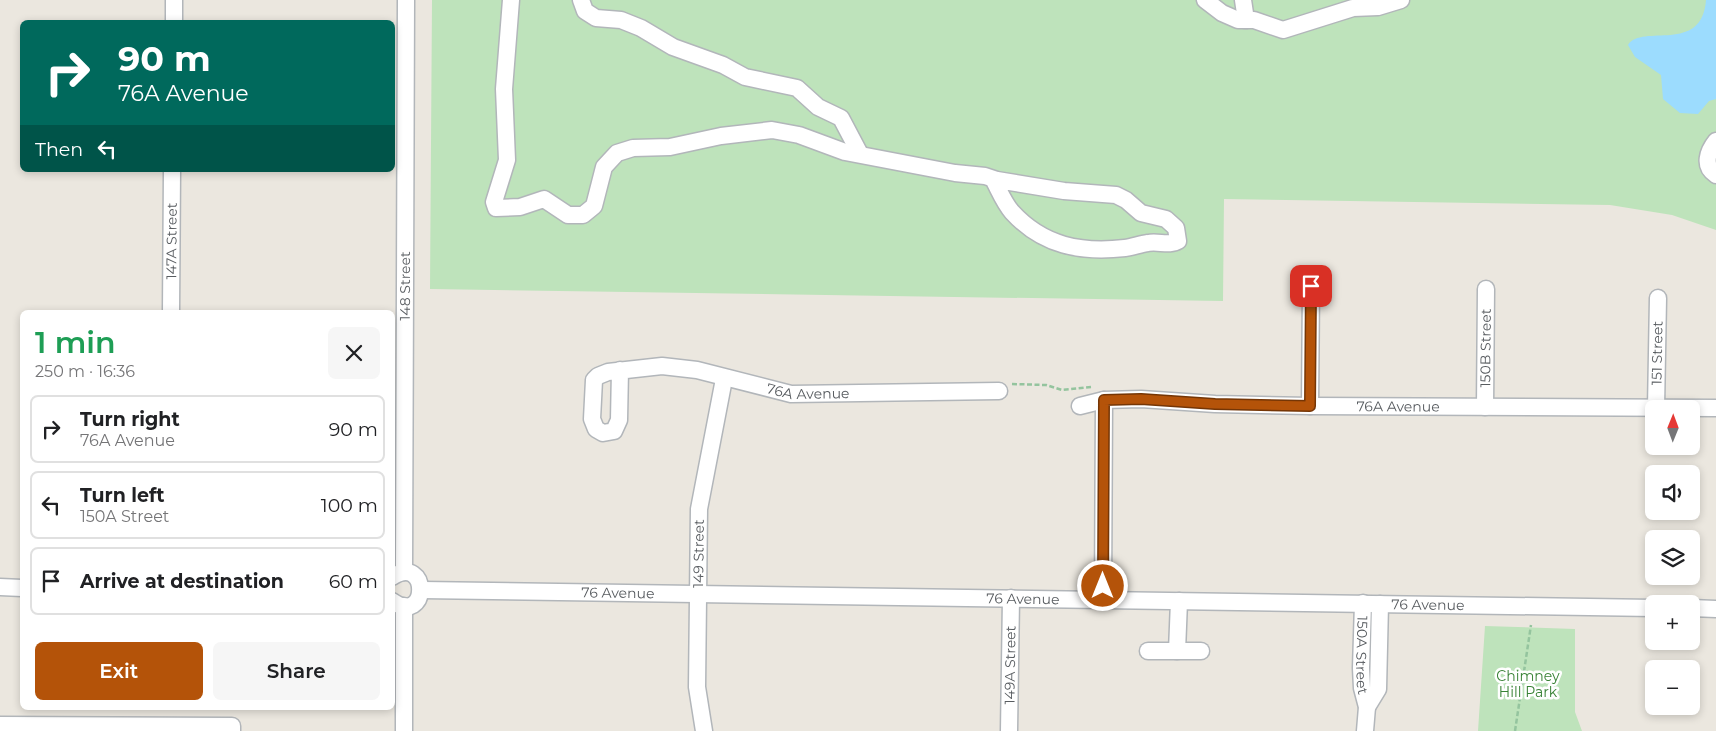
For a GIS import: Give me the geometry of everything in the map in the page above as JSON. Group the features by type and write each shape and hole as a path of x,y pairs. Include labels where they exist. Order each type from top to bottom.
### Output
{"street":[{"path":"174,0 174,20"},
{"name":"148 Street","path":"398,575 406,0"},
{"path":"511,0 504,89 507,160 494,202 496,208 520,207 544,199 568,215 584,215 594,206 604,167 617,153 633,148 670,148 759,130 798,135 845,152 993,179 1064,191 1116,195 1126,200 1140,213 1166,219 1176,228 1178,241 1174,244 1149,243 1125,248 1072,249 1048,240 1024,223 1011,211 993,179"},
{"path":"581,0 585,11 596,18 621,20 641,28 673,46 723,65 745,77 797,88 818,107 841,118 860,154"},
{"path":"1205,0 1222,13 1238,20 1260,21 1283,30 1353,8 1378,6 1401,0"},
{"path":"1243,0 1246,20"},
{"path":"1716,141 1707,156 1708,166 1716,175"},
{"name":"147A Street","path":"172,172 172,310"},
{"path":"1310,406 1311,286"},
{"name":"150B Street","path":"1485,407 1486,289"},
{"name":"151 Street","path":"1656,400 1658,298"},
{"name":"76A Avenue","path":"620,370 670,366 697,370 724,379 791,394 1003,388"},
{"name":"149 Street","path":"704,731 697,687 700,500 724,379"},
{"path":"1099,393 1103,600"},
{"name":"76A Avenue","path":"1080,406 1099,393 1141,399 1215,404 1645,408"},
{"name":"76A Avenue","path":"1700,408 1716,408"},
{"path":"398,575 416,578 422,590 418,600 398,604 404,731"},
{"path":"0,588 20,588"},
{"name":"76 Avenue","path":"422,590 1645,608"},
{"name":"149A Street","path":"1009,731 1011,598"},
{"path":"1177,651 1178,601"},
{"name":"150A Street","path":"1362,603 1362,688 1367,707 1365,731"},
{"name":"150A Street","path":"1367,707 1378,689 1380,604"},
{"path":"1700,608 1716,609"},
{"path":"1148,651 1201,651"},
{"path":"0,725 232,729"}],"path":[{"path":"1003,388 1046,385 1062,390 1099,393"},
{"path":"1515,731 1531,625"}],"green space":[{"path":"432,0 1716,0 1716,230 1672,215 1610,205 1224,199 1223,301 430,289"},
{"name":"Chimney Hill Park","path":"1485,626 1575,629 1575,712 1582,731 1478,731"}],"water":[{"path":"1706,0 1716,0 1716,99 1709,101 1698,114 1680,113 1663,99 1661,75 1635,57 1628,45 1635,39 1646,36 1683,33 1694,27 1702,17"}],"route":[{"path":"1103,586 1104,400 1141,399 1215,404 1310,406 1311,286"}]}
